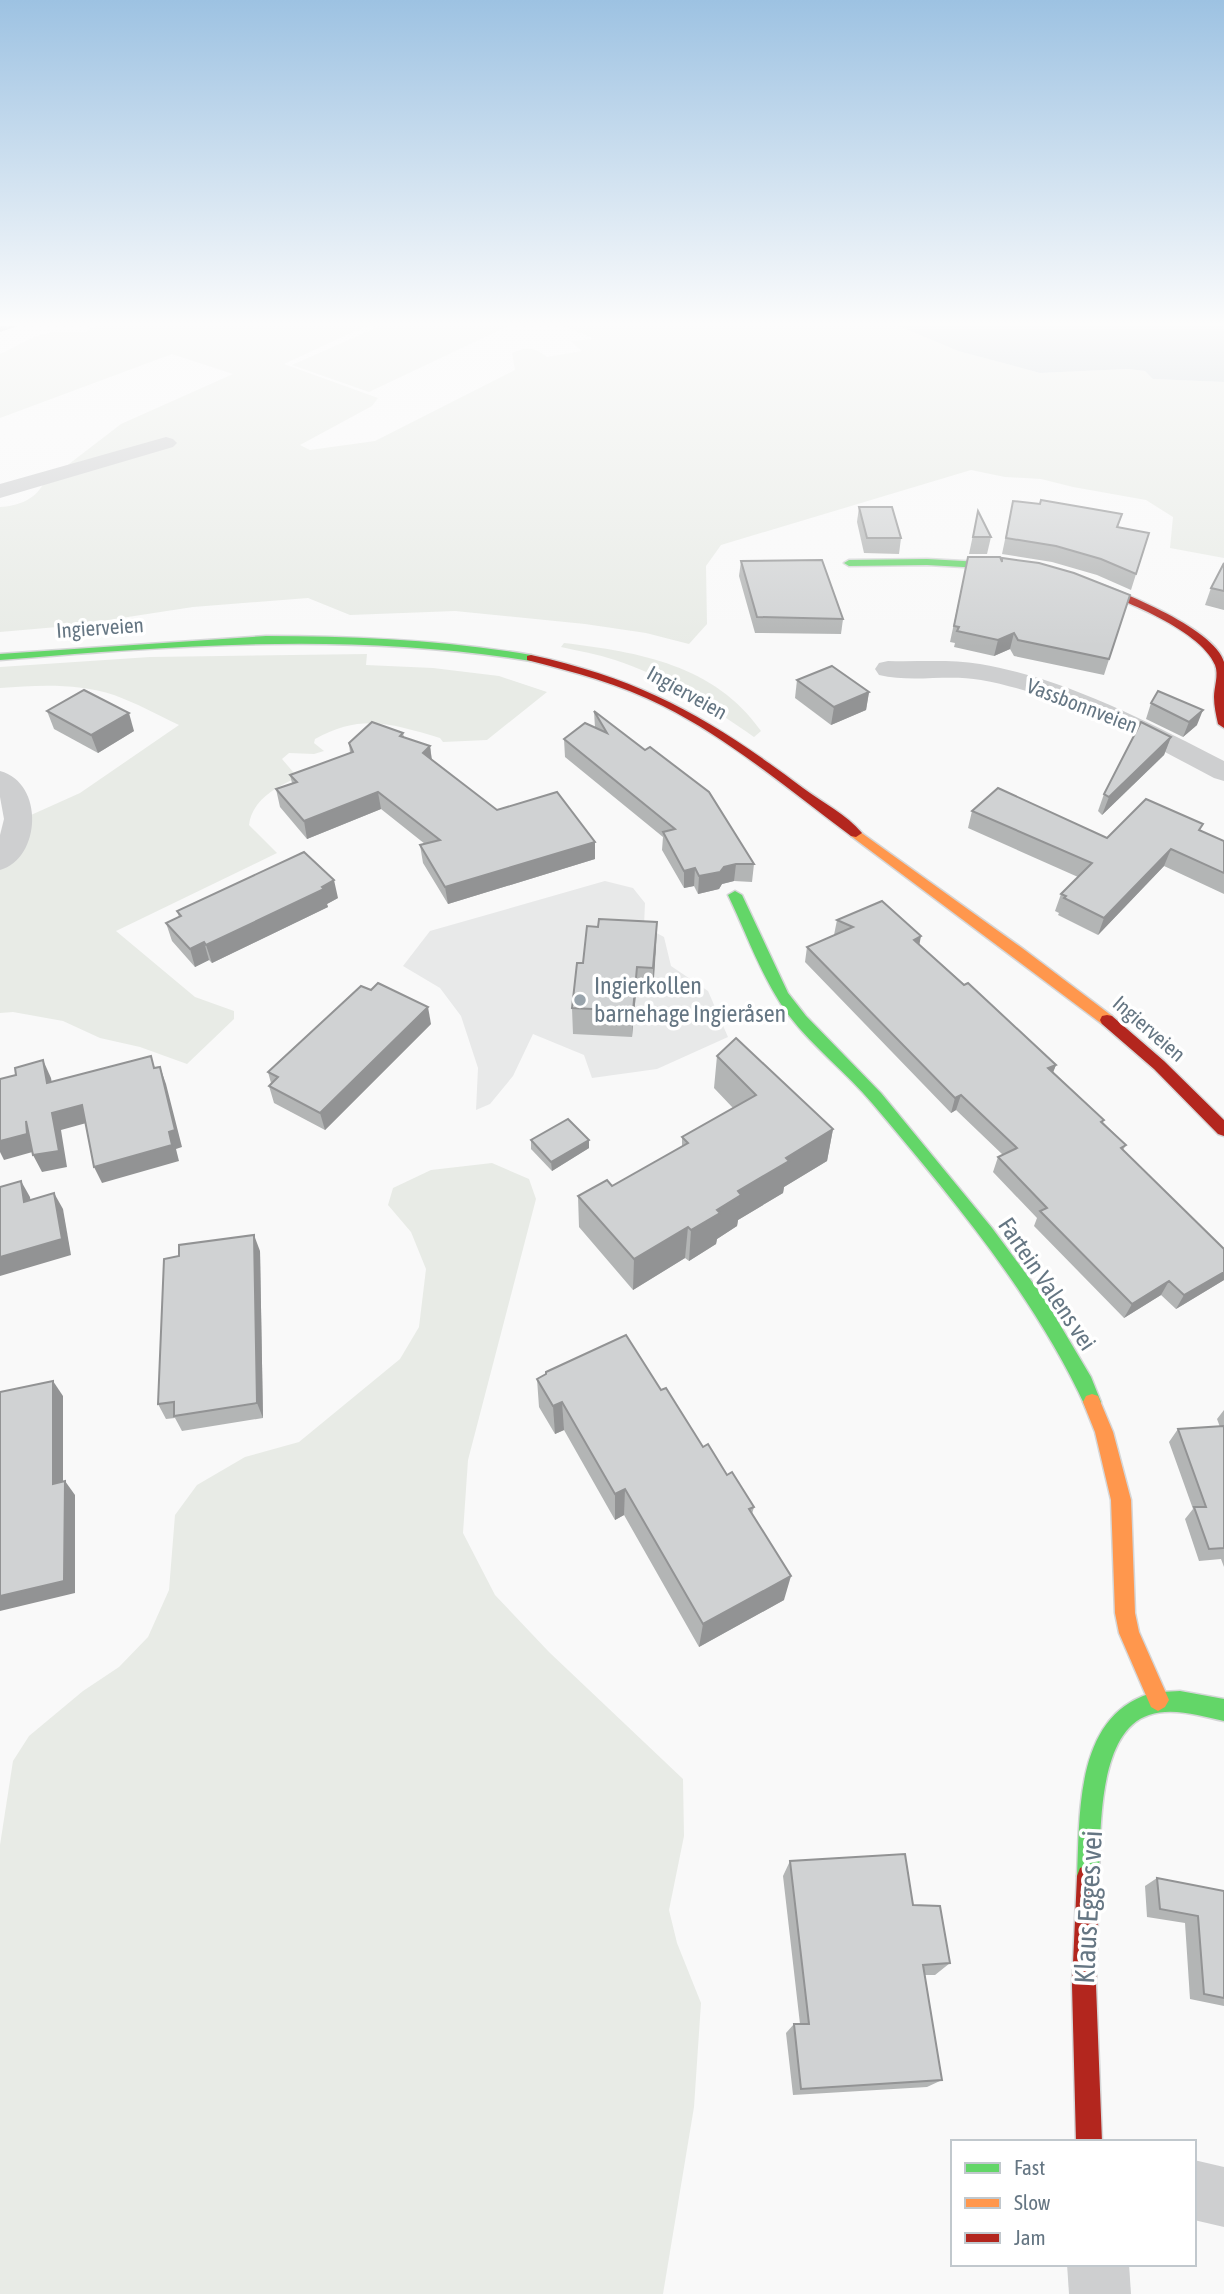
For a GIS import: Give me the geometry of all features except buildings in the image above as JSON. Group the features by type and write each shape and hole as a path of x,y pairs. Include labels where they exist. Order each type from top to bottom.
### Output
{"street":[{"path":"0,491 166,443"},
{"path":"849,563 1002,564 1039,571"},
{"path":"1063,576 1087,583 1153,612 1194,635 1214,653 1221,668 1220,701 1224,724"},
{"name":"Ingierveien","path":"0,657 234,642 353,641 457,645 494,649 570,665 640,690 674,705 718,733 1051,975 1112,1022 1162,1067 1224,1130"},
{"name":"Vassbonnveien","path":"888,669 975,672 1059,692 1122,718 1224,772"},
{"path":"0,780 14,794 20,817 14,840 0,860"},
{"name":"Fartein Valens vei","path":"735,895 782,995 801,1020 877,1097 986,1233 1038,1303 1085,1383 1107,1443 1121,1500 1125,1613 1129,1633 1157,1700"},
{"path":"1157,1700 1207,1704 1224,1710"},
{"name":"Klaus Egges vei","path":"1089,2140 1083,1975 1086,1887 1095,1788 1106,1742 1115,1725 1126,1715 1157,1700"},
{"path":"1196,2190 1224,2197"},
{"path":"1098,2266 1100,2294"}],"shaded area":[{"path":"109,433 322,433 300,445 310,450 375,441 391,433 1224,433 1224,558 1170,548 1173,517 1146,500 1041,479 1005,477 971,470 721,545 706,566 707,624 689,644 646,633 585,624 455,611 350,615 308,598 193,607 69,626 0,632 0,507 19,504 40,490 43,484"},
{"path":"564,643 647,657 698,677 721,691 742,709 761,731 754,737 670,683 608,658 561,647"},
{"path":"367,654 366,665 433,668 499,676 547,692 487,740 443,742 440,738 392,725 363,724 332,731 315,739 314,743 324,751 314,754 289,753 282,759 294,773 294,779 259,802 249,825 277,853 116,931 195,997 234,1011 234,1019 187,1064 140,1047 100,1038 63,1021 13,1012 0,1013 0,870 31,815 80,793 179,725 114,695 86,688 0,688 0,667 150,657"},
{"name":"Ingierkollen barnehage Ingieråsen","path":"605,881 633,888 645,903 644,926 664,937 671,966 708,991 728,1037 657,1069 592,1078 584,1055 533,1034 513,1076 490,1104 476,1110 478,1068 461,1016 440,988 403,966 430,931"},
{"path":"492,1163 529,1179 536,1199 468,1460 463,1533 495,1595 549,1652 683,1779 684,1836 669,1910 677,1943 701,2003 694,2107 663,2294 0,2294 0,1845 13,1761 29,1736 83,1691 119,1667 148,1637 169,1590 175,1515 197,1485 245,1457 299,1442 400,1359 419,1327 426,1269 411,1232 388,1205 393,1188 431,1170"}],"traffic: fast":[{"path":"849,563 927,562 1019,567"},
{"path":"0,657 198,642 334,639 467,648 531,658"},
{"path":"735,895 782,995 801,1020 876,1097 986,1233 1038,1303 1085,1383 1092,1402"},
{"path":"1088,1876 1092,1803 1098,1770 1107,1741 1123,1718 1146,1705 1180,1701 1224,1710"}],"traffic: slow":[{"path":"856,833 1107,1020"},
{"path":"1092,1402 1104,1432 1121,1500 1125,1613 1129,1633 1158,1700"}],"traffic: jam":[{"path":"1081,581 1137,603 1179,625 1211,651 1221,668 1220,700 1224,724"},
{"path":"531,658 623,684 667,703 747,752 856,833"},
{"path":"1107,1020 1159,1065 1224,1130"},
{"path":"1088,1876 1084,1985 1089,2140"}],"place":[{"name":"Ingierkollen barnehage Ingieråsen","path":"580,1000"}]}
